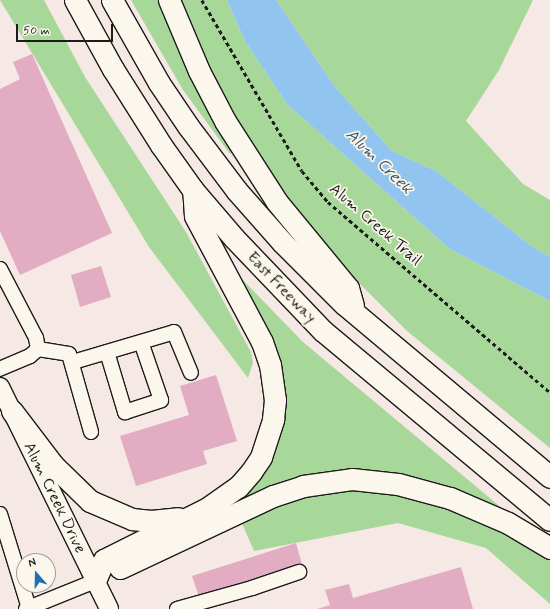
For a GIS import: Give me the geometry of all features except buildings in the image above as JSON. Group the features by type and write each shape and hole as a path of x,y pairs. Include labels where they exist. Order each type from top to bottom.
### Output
{"highway":[{"name":"East Freeway","path":"75,0 132,100 193,190 234,238 323,331 550,520"},
{"name":"East Freeway","path":"112,0 159,83 216,165 283,243 355,313 550,477"},
{"path":"169,0 199,71 225,121 277,202 348,288 355,313"},
{"path":"95,581 104,560 223,499 252,472 268,440 275,400 274,381 262,342 195,216 193,190"},
{"path":"12,411 53,465 74,489 90,501 109,511 151,521 170,520 206,509"},
{"path":"95,581 251,505 303,486 334,480 369,480 398,484 450,498 508,522 550,548"}],"main road":[{"name":"Alum Creek Drive","path":"0,386 108,609"}],"lane":[{"path":"0,269 36,338 38,349"},
{"path":"73,362 174,332 191,373"},
{"path":"107,352 125,412 161,400 141,342"},
{"path":"38,349 69,354 73,362 92,432"},
{"path":"0,369 30,356 38,349"},
{"path":"0,514 28,608 95,581"},
{"path":"177,609 299,572"}],"path":[{"name":"Alum Creek Trail","path":"202,0 302,171 328,202 550,392"}],"green space":[{"path":"0,0 44,0 85,77 186,232 251,352 253,363 248,378 149,247"},
{"path":"131,0 160,0 233,151 230,154 183,90"},
{"path":"179,0 227,0 245,41 287,104 450,249 550,301 550,448 407,331 323,247 255,155 203,59"},
{"path":"276,0 533,0 499,70 466,121 523,184 550,200 550,257 534,248 436,171 392,151 336,88"},
{"path":"236,273 303,342 503,509 501,512 386,474 234,504 232,500 281,419"},
{"path":"360,488 432,501 506,532 550,560 550,604 486,548 398,523 254,551 240,519 286,498"}],"water":[{"name":"Alum Creek","path":"227,0 276,0 336,88 392,151 436,171 534,248 550,257 550,301 450,249 287,104 245,41"}]}
